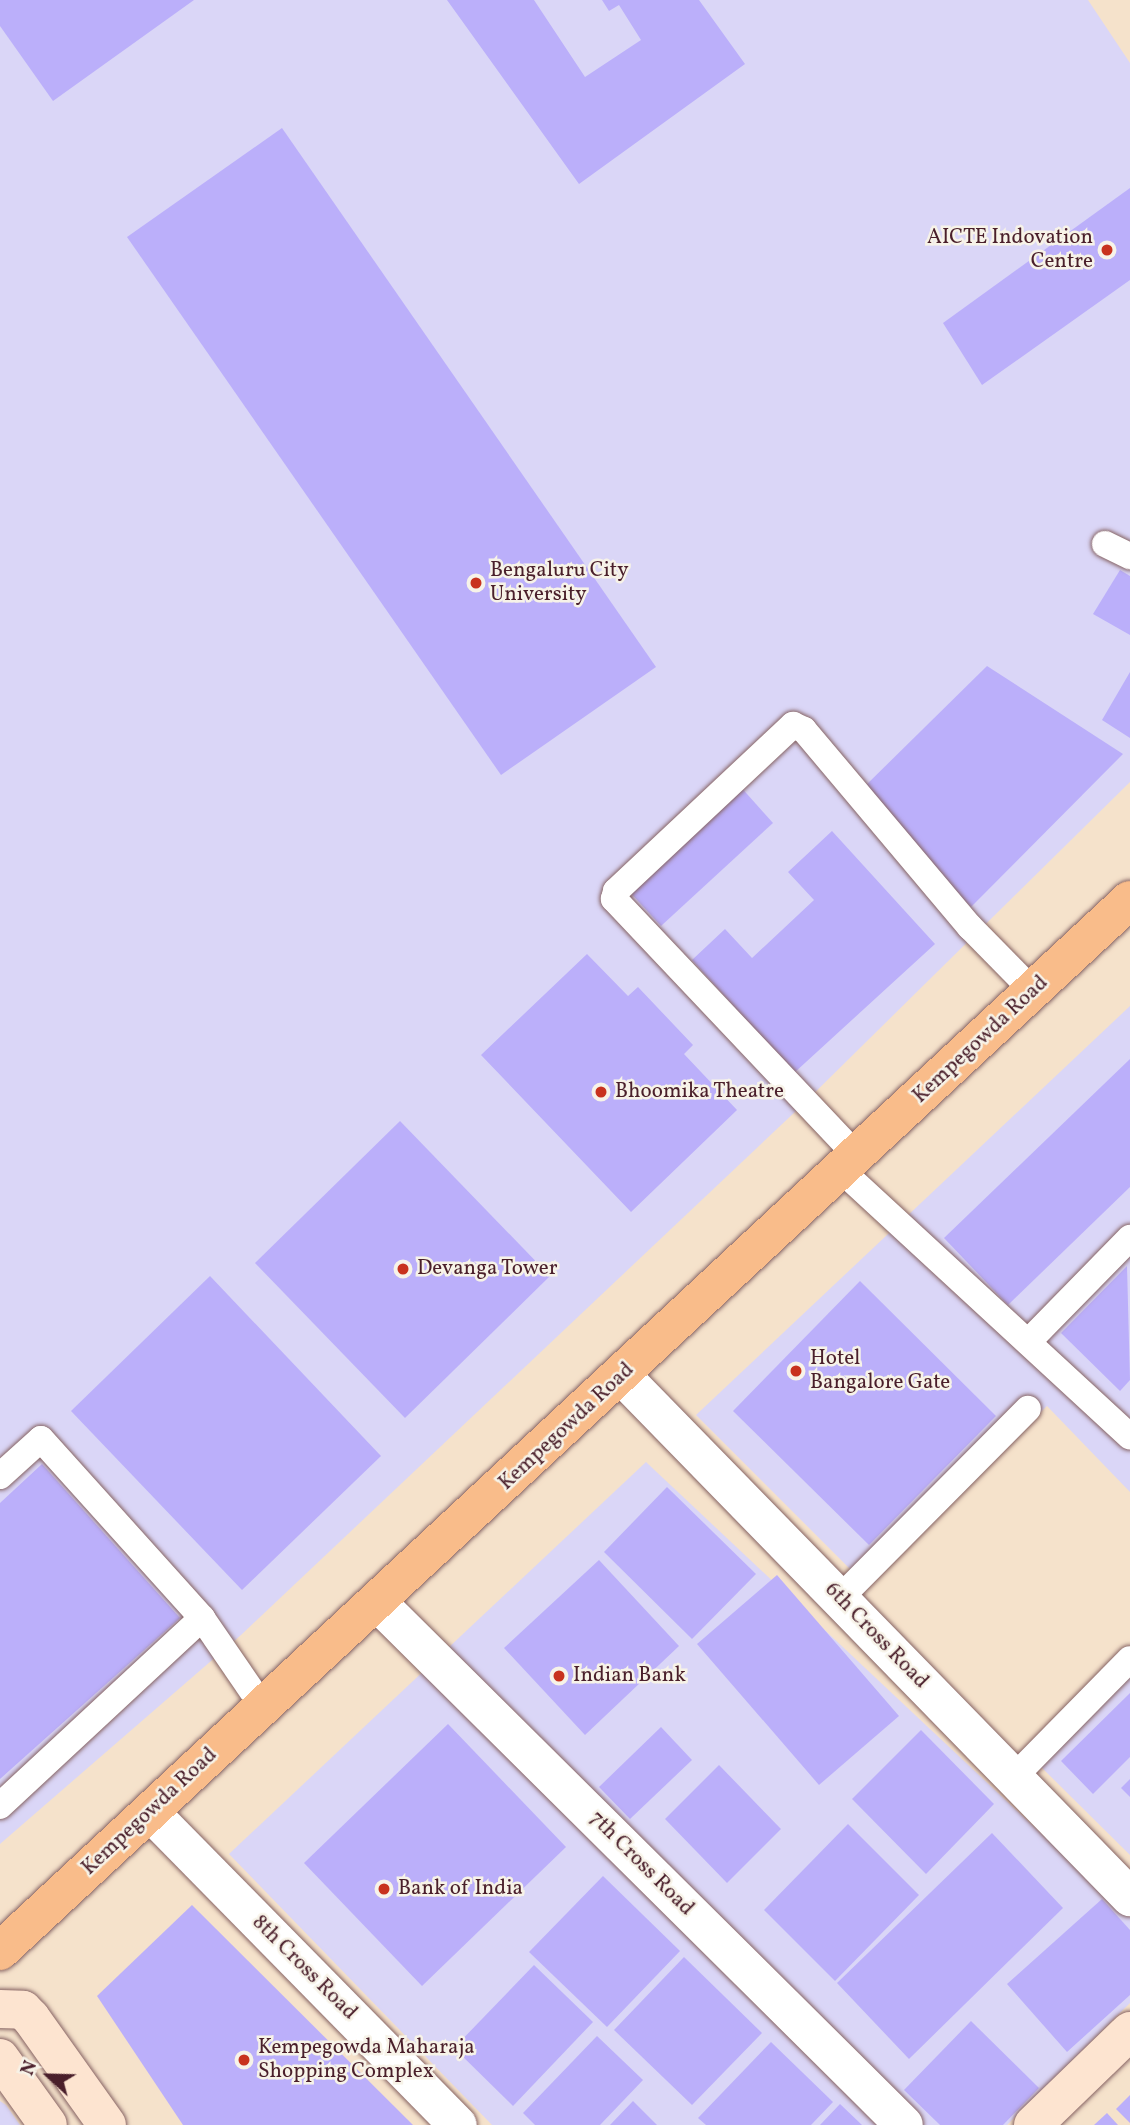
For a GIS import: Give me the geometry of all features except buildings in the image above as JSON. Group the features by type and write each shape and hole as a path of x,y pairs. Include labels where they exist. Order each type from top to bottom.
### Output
{"main road":[{"name":"Kempegowda Road","path":"0,1951 622,1376 1130,900"}],"street":[{"name":"6th Cross Road","path":"622,1376 1130,1897"},
{"name":"7th Cross Road","path":"377,1602 904,2125"},
{"name":"8th Cross Road","path":"150,1812 458,2125"},
{"path":"0,2009 23,2010 31,2018 107,2125"},
{"path":"1033,2125 1130,2031"},
{"path":"0,2058 48,2125"}],"lane":[{"path":"1105,544 1130,556"},
{"path":"1033,991 970,927 804,730 793,725 616,891 614,899 849,1163 1028,1342 1130,1437"},
{"path":"1028,1342 1130,1238"},
{"path":"839,1599 1028,1409"},
{"path":"0,1476 41,1439 202,1618 263,1707"},
{"path":"0,1807 202,1618"},
{"path":"1014,1777 1130,1659"}],"shaded area":[{"name":"Bengaluru City University","path":"0,0 1088,0 1130,63 1130,782 796,1111 241,1635 0,1844"},
{"path":"1130,1006 1130,1492 1047,1406 864,1583 696,1415"},
{"path":"646,1462 1130,1917 1130,2003 1007,2125 492,2125 229,1854"},
{"path":"1130,1667 1130,1855 1034,1760"},
{"path":"0,2101 6,2105 20,2125 0,2125"}],"place":[{"name":"AICTE Indovation Centre","path":"1107,250"},
{"name":"Bengaluru City University","path":"476,583"},
{"name":"Bhoomika Theatre","path":"601,1092"},
{"name":"Devanga Tower","path":"403,1269"},
{"name":"Hotel Bangalore Gate","path":"796,1371"},
{"name":"Indian Bank","path":"559,1676"},
{"name":"Bank of India","path":"384,1889"},
{"name":"Kempegowda Maharaja Shopping Complex","path":"244,2060"}]}
